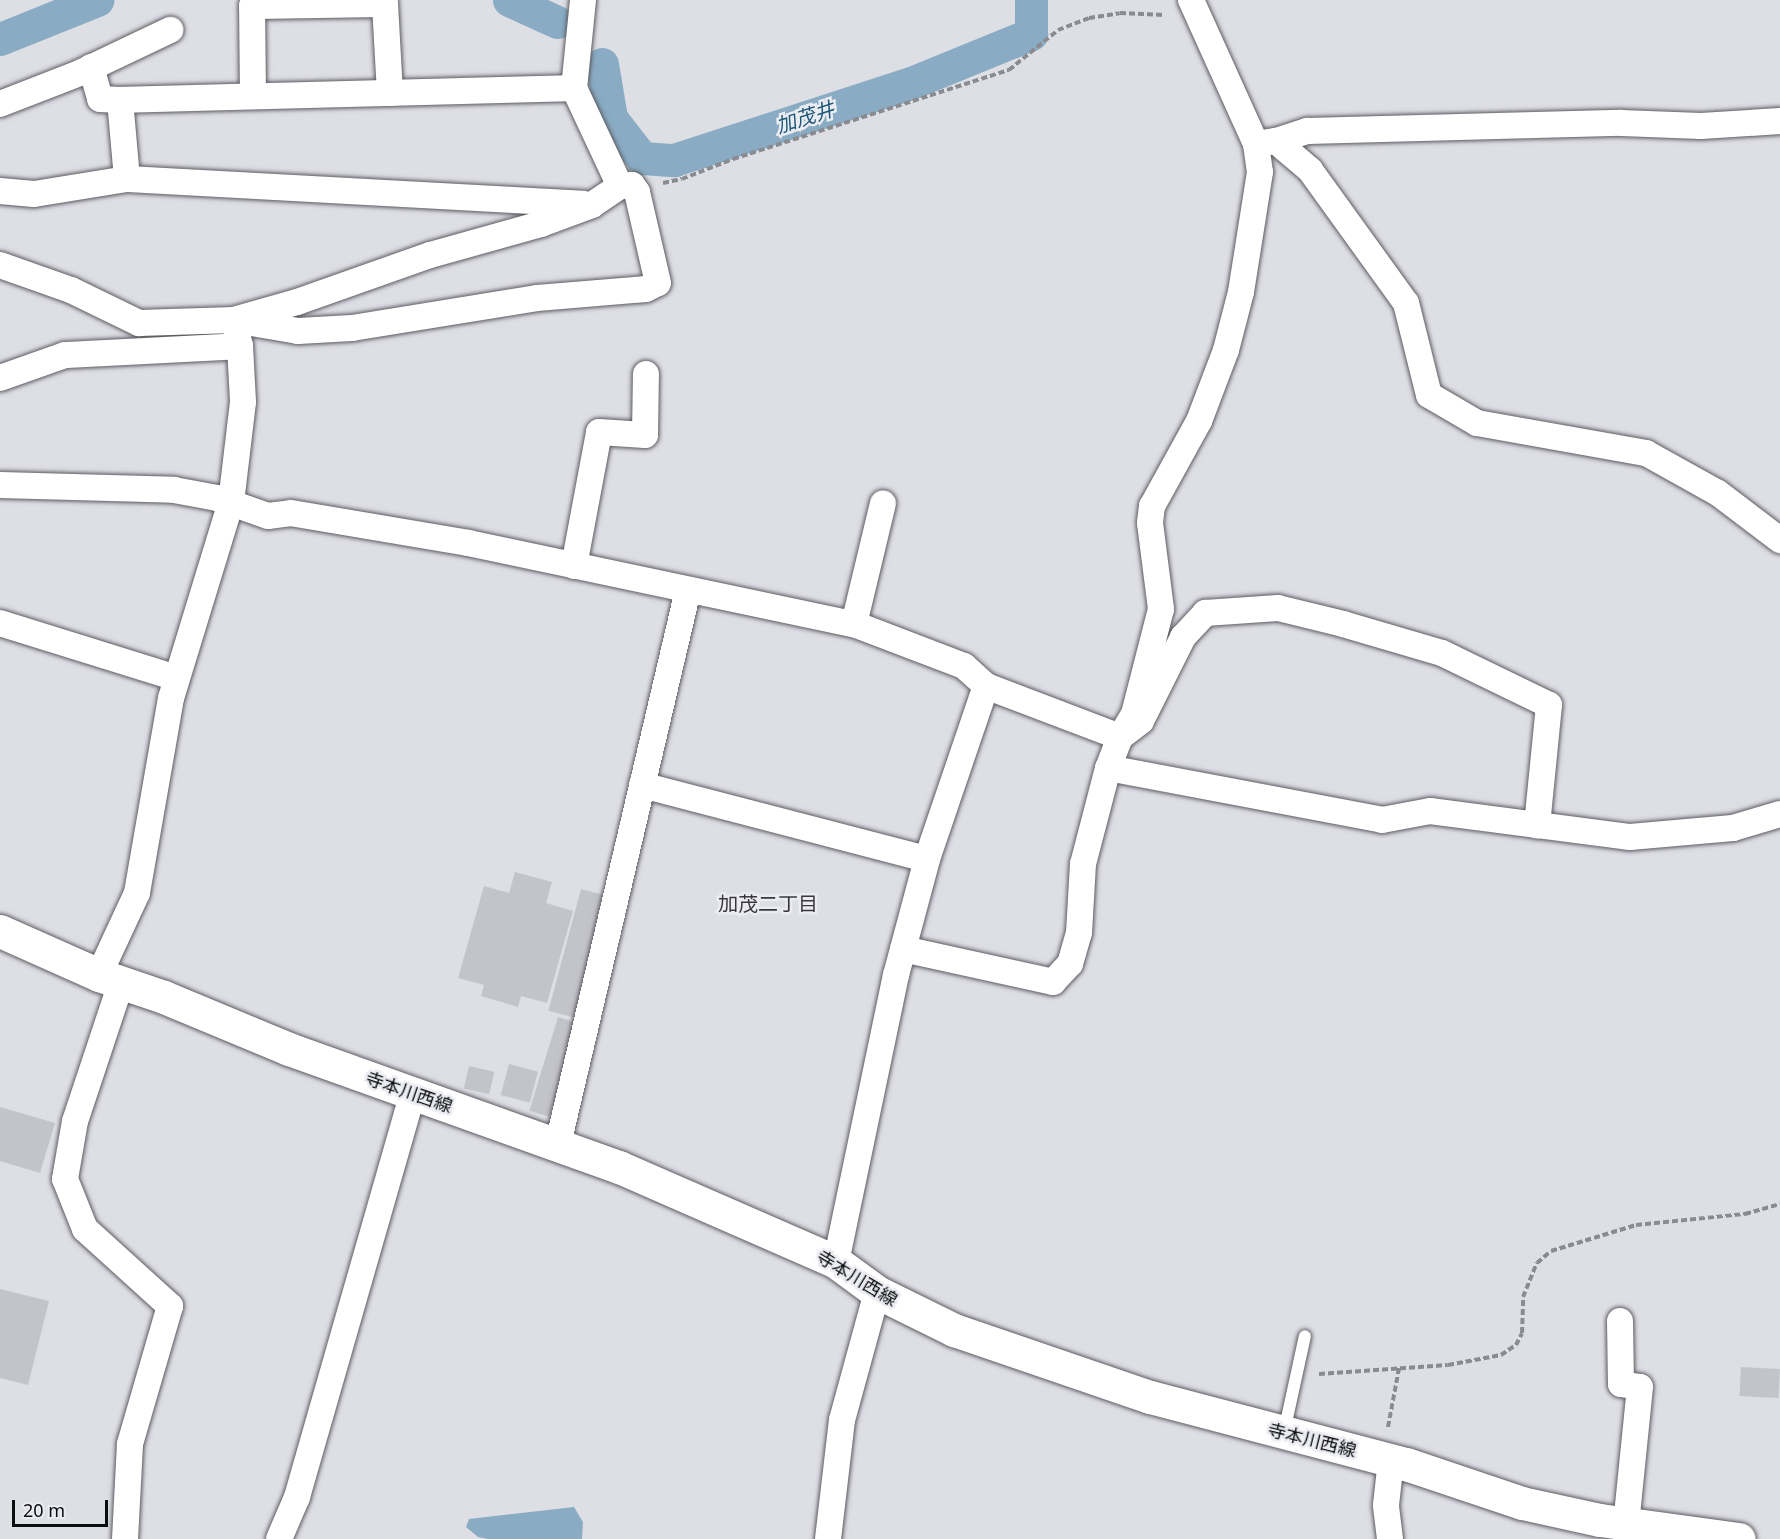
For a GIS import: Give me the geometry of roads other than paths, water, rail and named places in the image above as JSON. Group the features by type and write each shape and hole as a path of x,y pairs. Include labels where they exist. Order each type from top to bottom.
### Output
{"main road":[{"name":"寺本川西線","path":"0,931 110,979 413,1093 558,1144 836,1262 877,1292 954,1330 1150,1397 1284,1434 1387,1459 1522,1503 1626,1524 1739,1539"}],"street":[{"path":"0,265 71,290 139,323 234,320 298,331 352,328 537,298 646,289 658,283 637,192 626,185 574,88 583,0"},
{"path":"1191,0 1203,30 1266,143 1310,170 1406,303 1429,395 1477,423 1646,453 1718,493 1780,540"},
{"path":"253,96 252,6 385,4 390,93"},
{"path":"0,104 91,67 170,30"},
{"path":"91,67 100,99 120,100 574,88"},
{"path":"120,100 128,179"},
{"path":"1266,143 1307,131 1621,123 1701,126 1780,121"},
{"path":"903,949 1053,982 1070,964 1079,933 1083,864 1108,768 1120,736 1134,714 1161,609 1150,523 1152,506 1199,421 1226,350 1252,232 1266,143"},
{"path":"0,191 34,194 128,179 592,205"},
{"path":"234,320 592,205 626,185"},
{"path":"125,1539 130,1444 170,1306 85,1229 64,1179 75,1121 110,979 137,893 177,678 231,502 243,402 240,346 234,320"},
{"path":"0,378 65,355 240,346"},
{"path":"574,566 599,432 645,435 646,374"},
{"path":"0,485 174,490 231,502 268,516 291,513 468,543 854,624 964,666 986,686 1120,736"},
{"path":"854,624 883,504"},
{"path":"558,1144 688,590"},
{"path":"1120,736 1141,722 1183,637 1205,613 1278,608 1442,653 1549,705 1537,825"},
{"path":"0,623 177,678"},
{"path":"836,1262 903,949 927,859 986,686"},
{"path":"1108,768 1382,820 1430,811 1630,837 1732,828 1780,814"},
{"path":"642,786 927,859"},
{"path":"279,1539 297,1497 413,1093"},
{"path":"828,1539 842,1420 877,1292"},
{"path":"1620,1321 1621,1384 1640,1387 1626,1524"},
{"path":"1387,1459 1386,1505 1390,1539"}],"lane":[{"path":"1284,1434 1305,1336"}],"water":[{"path":"574,1507 583,1522 582,1539 488,1539 478,1537 466,1527 469,1519"}],"waterway":[{"name":"加茂井","path":"0,39 97,0"},
{"name":"加茂井","path":"509,0 557,22"},
{"name":"加茂井","path":"602,64 611,118 642,158 674,160 911,83 1031,34 1031,0"}],"district":[{"name":"加茂二丁目","path":"768,903"}]}
